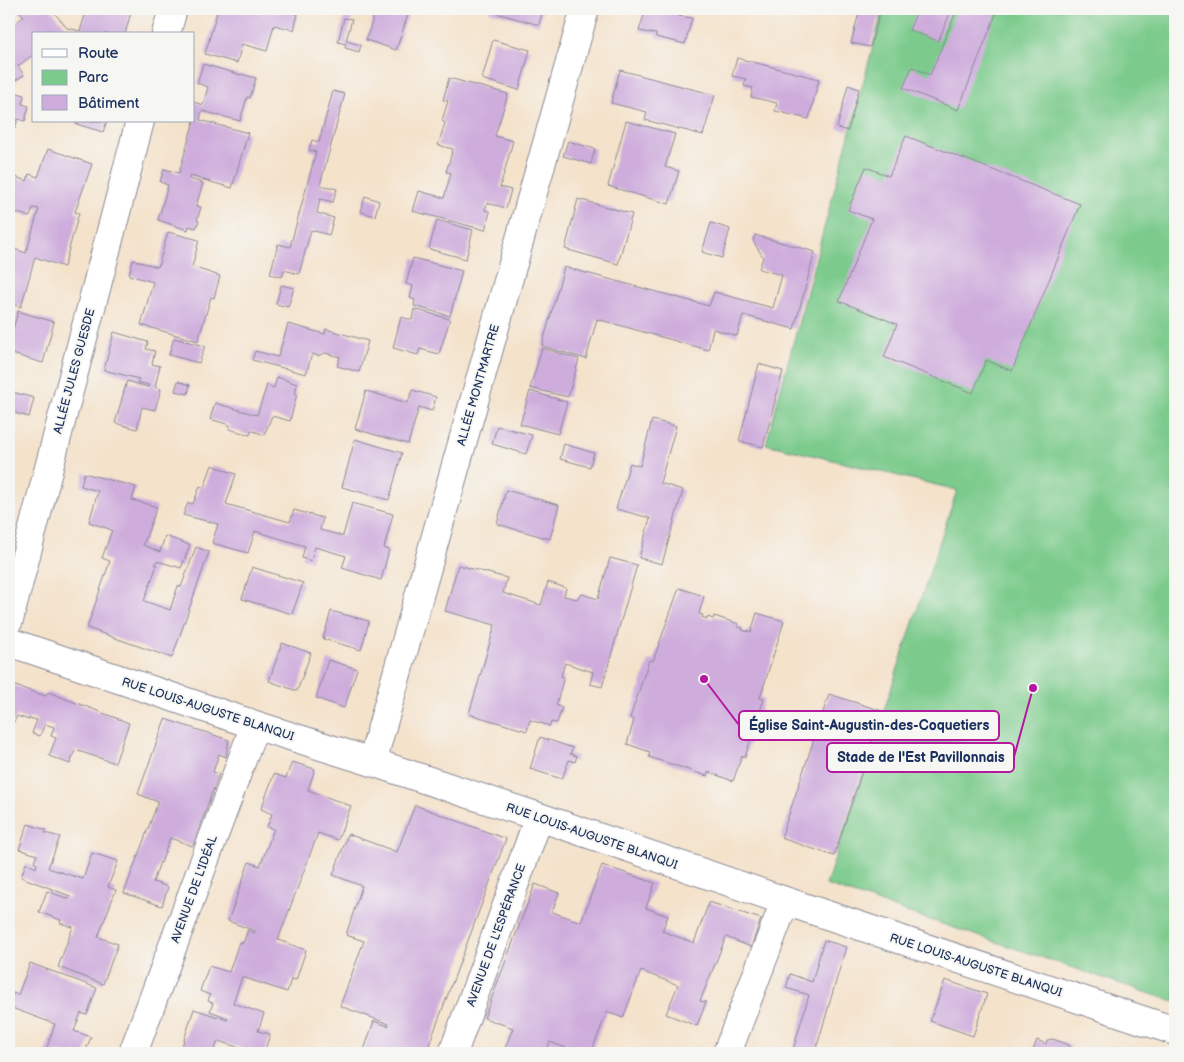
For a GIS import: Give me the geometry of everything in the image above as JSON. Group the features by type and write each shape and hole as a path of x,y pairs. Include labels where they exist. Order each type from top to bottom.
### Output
{"street":[{"path":"167,32 173,9"},
{"name":"ALLÉE MONTMARTRE","path":"372,762 585,9"},
{"name":"ALLÉE JULES GUESDE","path":"9,620 140,122"},
{"name":"RUE LOUIS-AUGUSTE BLANQUI","path":"9,642 255,725 539,817 1175,1031"},
{"name":"AVENUE DE L'IDÉAL","path":"133,1053 255,725"},
{"name":"AVENUE DE L'ESPÉRANCE","path":"453,1053 539,817"},
{"path":"727,1053 785,901"}],"green space":[{"path":"883,9 1175,9 1175,1002 826,885 957,490 766,444"}],"building":[{"path":"17,9 51,9 67,28 80,31 87,9 132,9 126,32 32,32 32,56 18,66 24,75 11,83 9,82 9,72 15,67 9,62 9,29 24,16"},
{"path":"218,9 266,9 277,13 285,11 298,14 294,30 274,25 267,51 242,44 237,63 205,54"},
{"path":"376,9 410,9 396,50 366,40"},
{"path":"489,9 543,9 539,25 489,11"},
{"path":"638,9 681,9 679,16 692,18 685,44 656,37 656,34 639,31 644,15 636,13"},
{"path":"860,9 881,9 870,47 851,43"},
{"path":"918,9 952,9 938,41 909,30"},
{"path":"957,9 998,9 958,110 903,88 912,67 930,75"},
{"path":"344,18 352,19 346,41 361,45 359,52 345,48 346,44 338,42"},
{"path":"493,40 530,50 519,90 482,79"},
{"path":"737,58 819,79 809,119 775,111 777,103 751,97 753,88 744,86 746,79 732,76"},
{"path":"203,64 256,78 250,98 247,97 240,121 202,111 200,120 248,133 232,188 190,176 189,179 203,183 196,206 201,207 197,220 199,221 196,228 189,226 188,230 158,220 168,185 160,182 164,169 179,173 195,122 195,102 203,105 208,87 197,83"},
{"path":"620,70 715,95 703,135 645,120 647,112 611,103"},
{"path":"449,78 508,94 495,136 513,141 500,187 511,190 506,208 487,203 485,210 490,212 485,230 413,211 419,191 444,198 451,173 446,172 453,149 438,145 445,123 442,121 448,101 443,100"},
{"path":"848,85 859,89 848,131 837,128"},
{"path":"9,90 24,95 22,104 29,106 25,121 18,119 15,128 9,126"},
{"path":"333,91 345,94 320,185 337,189 333,202 320,199 317,213 334,218 329,235 311,230 299,274 284,270 282,277 270,274 278,244 290,247 316,152 309,150 312,140 319,142"},
{"path":"626,121 675,134 665,167 679,171 669,204 608,186"},
{"path":"77,122 107,122 103,132 76,124"},
{"path":"906,136 1080,204 1012,371 986,360 973,393 884,357 897,324 839,301 872,219 848,210 866,167 889,176"},
{"path":"568,141 595,149 591,164 563,156"},
{"path":"48,149 92,164 75,212 79,213 64,267 35,257 21,307 9,303 9,247 26,253 39,209 33,208 30,217 15,212 16,208 9,206 9,175 27,181 29,174 38,177"},
{"path":"365,196 379,201 375,216 361,212"},
{"path":"578,199 632,214 618,264 565,249"},
{"path":"437,220 473,230 466,259 429,249"},
{"path":"711,223 730,229 722,258 702,252"},
{"path":"168,232 199,240 192,267 220,276 214,298 211,297 198,341 141,325 153,282 129,275 133,260 158,267"},
{"path":"755,235 815,252 794,329 743,315 737,336 713,329 708,350 597,319 586,359 542,346 564,267 709,306 714,292 773,308 782,275 759,269 763,257 753,241"},
{"path":"413,258 462,271 450,316 414,306 415,300 410,298 413,286 406,284"},
{"path":"281,285 294,288 288,307 276,304"},
{"path":"414,309 450,319 439,354 420,349 418,355 393,348 401,317 412,320"},
{"path":"18,311 54,322 43,363 9,353 9,344"},
{"path":"288,324 325,334 326,329 368,341 359,372 337,366 340,357 325,353 318,356 312,354 306,374 252,360 255,351 278,357"},
{"path":"114,332 148,342 146,349 155,351 152,364 160,366 155,387 161,389 155,410 142,407 137,429 115,423 127,381 148,387 149,385 137,382 139,379 104,370"},
{"path":"174,338 205,346 199,363 169,355"},
{"path":"542,348 579,359 568,397 530,388"},
{"path":"759,364 783,371 763,447 739,441"},
{"path":"277,377 297,384 295,394 297,394 290,421 272,416 264,435 251,430 250,435 229,429 230,425 210,419 215,403 257,415 267,385 274,388"},
{"path":"178,381 190,385 188,394 175,391"},
{"path":"412,390 436,397 432,411 419,407 408,444 355,429 366,391 408,403"},
{"path":"9,391 34,398 29,417 11,412 9,419"},
{"path":"530,391 567,402 558,434 520,424"},
{"path":"652,420 676,426 660,483 683,490 662,564 639,558 650,518 616,509 630,463 640,466"},
{"path":"497,426 532,435 526,454 492,444"},
{"path":"355,439 402,453 389,500 342,487"},
{"path":"564,444 594,453 590,467 560,459"},
{"path":"212,465 236,474 226,504 290,522 294,510 323,518 320,530 343,536 352,503 393,514 384,548 389,550 381,580 342,568 346,556 315,547 311,561 302,558 305,546 255,531 248,553 212,543 218,524 183,515 188,503 193,504 200,486 204,488"},
{"path":"84,473 136,487 132,500 157,507 143,545 160,552 165,536 190,545 181,568 157,561 144,601 170,610 178,586 181,587 196,547 209,552 172,658 87,628 110,561 102,558 112,530 89,522 98,491 81,486"},
{"path":"506,490 559,505 550,539 497,524"},
{"path":"610,558 637,565 602,687 590,684 593,672 565,663 561,676 564,677 556,705 562,708 557,723 551,722 550,726 530,720 527,731 469,714 495,625 445,611 458,565 507,578 503,593 541,605 548,582 566,588 564,596 577,599 582,594 598,599"},
{"path":"252,567 303,583 292,614 242,599"},
{"path":"679,588 704,596 699,614 703,615 702,617 713,619 714,616 739,624 738,627 748,632 748,630 751,632 757,613 784,621 760,698 764,699 745,757 742,756 733,781 708,772 707,776 649,757 650,752 627,744 634,720 630,718 649,660 653,661"},
{"path":"331,611 369,621 361,650 323,639"},
{"path":"282,643 311,653 297,691 269,681"},
{"path":"328,660 357,669 344,708 316,698"},
{"path":"9,684 46,696 48,692 129,723 115,763 75,750 70,764 49,756 56,738 51,736 54,727 45,724 40,736 32,733 37,720 29,718 29,720 17,716 14,722 9,720"},
{"path":"829,694 882,711 834,856 781,838"},
{"path":"165,719 229,740 226,757 219,754 213,772 219,774 193,846 170,838 160,862 153,882 168,887 162,906 124,893 158,802 138,794"},
{"path":"540,737 573,748 570,754 577,756 575,762 569,760 562,779 530,769"},
{"path":"292,762 315,769 308,790 351,806 338,840 318,833 278,940 306,950 296,980 291,979 287,992 242,977 233,1003 264,1014 258,1031 270,1034 264,1053 256,1053 218,1041 213,1053 204,1053 182,1046 194,1009 227,1020 228,1018 210,1011 213,1003 208,1001 210,995 200,991 209,966 229,972 239,942 243,943 248,930 254,933 255,931 228,921 249,862 260,866 274,829 267,827 272,814 261,809 274,774 286,778"},
{"path":"415,805 506,839 426,1053 363,1053 374,1021 388,1026 389,1024 340,1006 364,941 346,935 362,886 333,875 348,834 397,852"},
{"path":"28,824 46,830 45,833 60,837 48,868 83,879 92,853 118,861 108,887 116,890 98,937 118,944 103,984 58,967 73,927 60,923 61,920 39,912 47,891 69,899 70,896 21,877 26,863 36,868 37,864 34,862 37,855 19,849"},
{"path":"602,865 655,883 646,908 668,916 662,931 694,943 709,902 761,919 751,947 726,937 700,1001 706,1002 697,1026 666,1014 678,985 641,971 623,1018 607,1012 591,1053 579,1053 550,1042 546,1053 503,1053 513,1028 484,1018 535,884 559,893 552,912 581,922"},
{"path":"824,940 846,947 815,1053 792,1053 809,995 786,988 790,974 812,982"},
{"path":"30,963 97,988 87,1015 81,1013 74,1031 91,1037 85,1053 45,1053 55,1024 9,1007 13,993 18,995"},
{"path":"945,980 987,994 973,1036 930,1021"},
{"path":"1053,1039 1069,1045 1071,1048 1069,1053 1032,1053 1037,1040 1046,1044 1047,1040"}],"place":[{"name":"Église Saint-Augustin-des-Coquetiers","path":"704,679"},
{"name":"Stade de l'Est Pavillonnais","path":"1033,688"}]}
